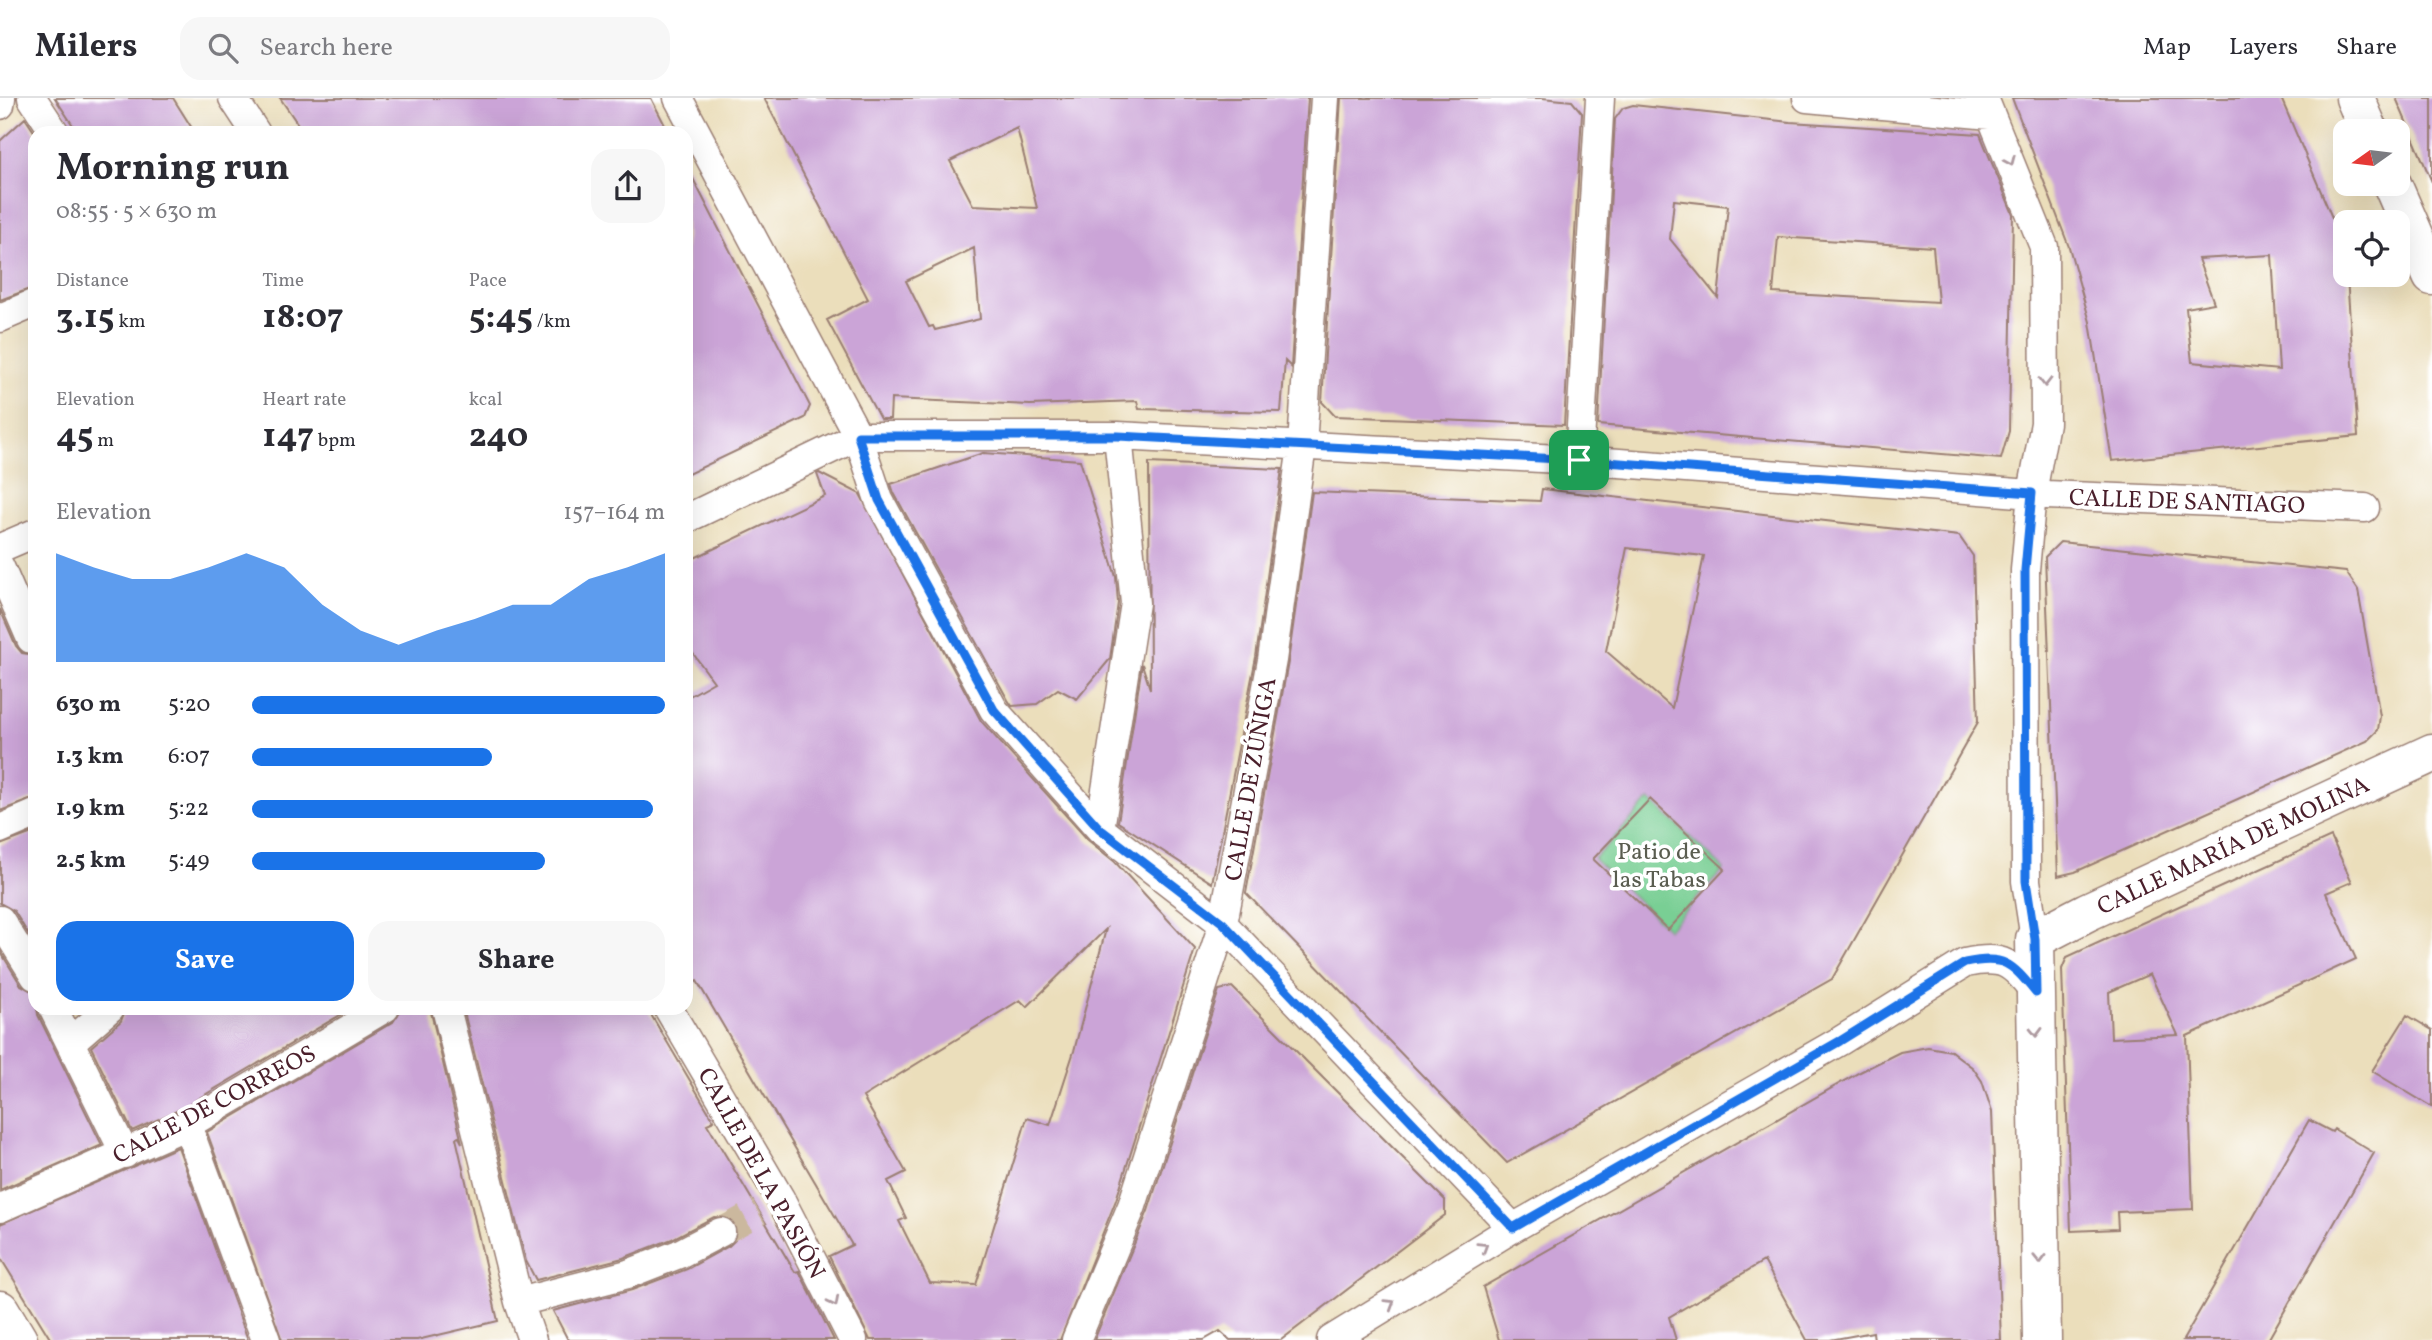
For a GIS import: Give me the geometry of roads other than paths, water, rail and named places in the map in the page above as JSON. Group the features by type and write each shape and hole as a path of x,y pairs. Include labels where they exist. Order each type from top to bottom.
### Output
{"street":[{"path":"0,105 1,98"},
{"path":"32,98 50,126"},
{"path":"233,98 251,126"},
{"name":"CALLE DE ZÚÑIGA","path":"1076,1340 1132,1206 1223,923 1272,660 1302,446 1325,98"},
{"path":"1579,460 1600,98"},
{"path":"1807,98 1987,106 2044,247 2045,423 2032,493 2025,570 2026,881 2035,939 2042,1340"},
{"path":"2355,98 2365,119"},
{"path":"689,102 858,436 879,500 994,710 1100,829 1223,923 1513,1228"},
{"path":"2397,196 2432,276"},
{"path":"0,318 28,306"},
{"name":"CALLE DE SANTIAGO","path":"693,516 858,436 1118,436 1579,460 2032,493 2365,508"},
{"path":"1100,829 1135,603 1118,436"},
{"path":"0,548 28,536"},
{"path":"0,567 28,632"},
{"name":"CALLE MARÍA DE MOLINA","path":"2035,939 2087,912 2432,753"},
{"path":"0,829 28,817"},
{"path":"0,920 28,965"},
{"path":"1331,1340 1513,1228 1840,1041 1965,963 1987,958 2006,961 2036,993"},
{"path":"58,1015 125,1154"},
{"path":"72,1041 102,1015"},
{"name":"CALLE DE CORREOS","path":"0,1209 187,1125 373,1015"},
{"path":"448,1015 525,1321 720,1232"},
{"name":"CALLE DE LA PASIÓN","path":"672,1015 770,1204 853,1340"},
{"path":"187,1125 267,1340"},
{"path":"0,1310 18,1340"}],"tunnel":[{"path":"721,1232 759,1211"}],"park label":[{"name":"Patio de las Tabas","path":"1659,865"}]}
